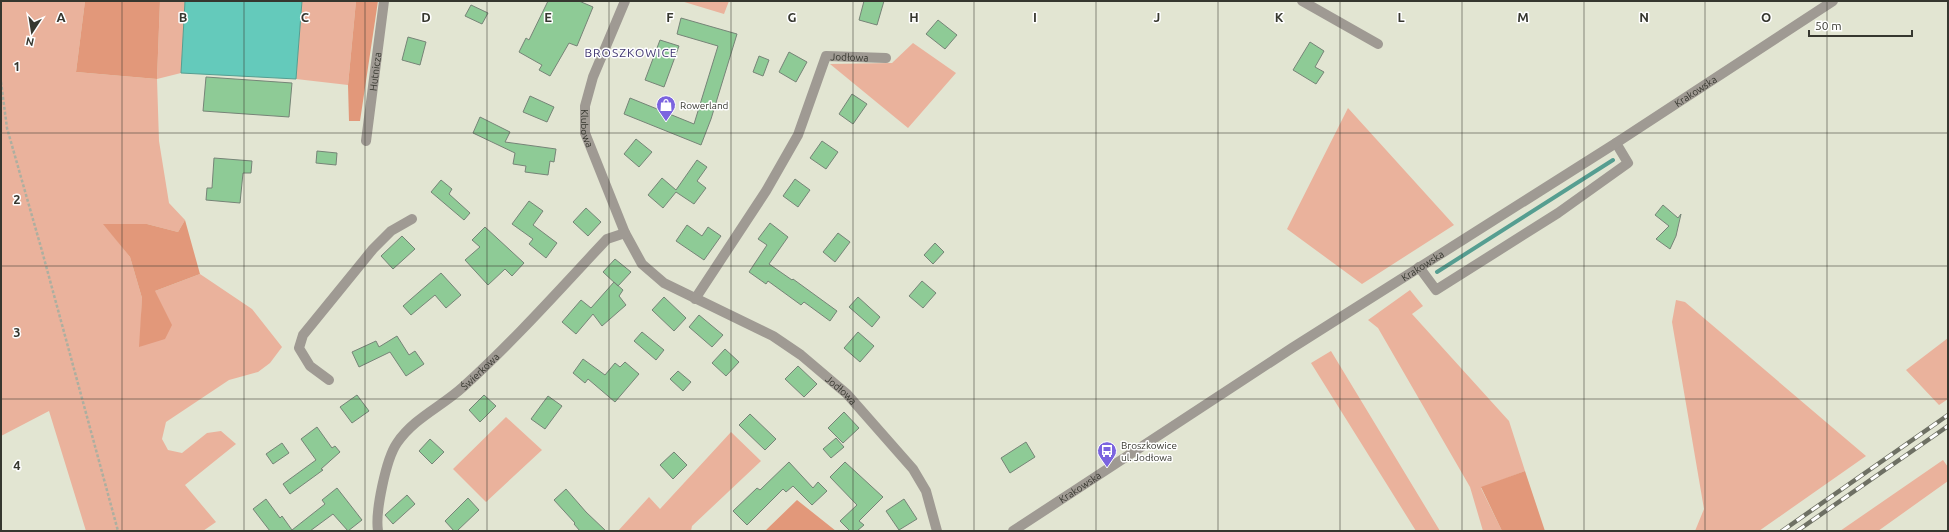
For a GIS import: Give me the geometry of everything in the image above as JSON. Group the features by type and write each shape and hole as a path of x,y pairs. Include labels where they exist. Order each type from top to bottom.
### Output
{"street":[{"name":"Hutnicza","path":"366,142 384,1"},
{"name":"Klubowa","path":"624,233 585,134 585,106 593,77 625,1"},
{"path":"1302,1 1378,44"},
{"name":"Krakowska","path":"1013,531 1133,451 1419,267 1616,143 1833,1"},
{"name":"Jodłowa","path":"695,299 766,191 798,135 826,56 886,58"},
{"path":"1419,267 1436,290 1558,213 1628,163 1616,143"},
{"path":"329,380 310,366 299,348 303,335 373,249 391,231 412,219"},
{"name":"Jodłowa","path":"624,233 642,264 664,283 773,336 801,355 847,394 913,469 926,491 937,531"},
{"name":"Świerkowa","path":"378,531 380,506 388,463 396,444 410,426 463,387 524,327 608,239 624,233"}],"path":[{"path":"1,82 7,128 118,531"}],"shaded area":[{"path":"1,1 85,1 76,72 157,79 159,141 169,203 185,220 178,232 147,224 104,224 130,257 142,298 140,347 155,291 200,274 252,309 282,347 270,363 258,372 229,380 166,422 162,439 168,450 182,453 207,433 221,431 236,444 185,485 216,522 203,531 86,531 49,411 1,436"},
{"path":"85,1 160,1 157,79 76,72"},
{"path":"160,1 185,1 181,73 157,79"},
{"path":"302,1 356,1 348,85 296,79"},
{"path":"356,1 378,1 360,121 349,121 348,85"},
{"path":"681,1 729,1 724,14"},
{"path":"913,43 956,73 908,128 830,64 892,63"},
{"path":"1348,108 1454,225 1362,284 1287,229"},
{"path":"185,220 200,274 155,291 172,325 165,339 139,347 142,298 130,257 103,224 147,224 178,232"},
{"path":"1410,290 1423,306 1412,314 1509,421 1525,471 1481,488 1502,531 1483,531 1470,487 1378,328 1368,320"},
{"path":"1676,300 1685,302 1866,456 1759,531 1695,531 1704,509 1672,322"},
{"path":"1948,338 1948,399 1939,405 1906,370"},
{"path":"1331,351 1440,531 1416,531 1311,363"},
{"path":"506,417 542,450 486,502 453,469"},
{"path":"731,432 761,461 692,526 691,531 618,531 649,497 660,509"},
{"path":"1943,460 1948,467 1948,481 1878,531 1840,531"},
{"path":"1525,471 1545,531 1502,531 1481,487"},
{"path":"797,500 836,531 765,531"}],"water":[{"path":"185,1 302,1 296,79 181,73"}],"building":[{"path":"548,1 579,1 593,7 577,46 569,43 550,76 539,70 542,65 519,52 526,38 529,40"},
{"path":"864,1 884,1 877,25 859,20"},
{"path":"471,5 488,13 482,24 465,16"},
{"path":"681,18 737,34 711,119 701,145 624,114 630,98 694,124 718,46 677,34"},
{"path":"938,20 957,35 945,49 926,34"},
{"path":"408,37 426,42 420,65 402,60"},
{"path":"660,40 679,46 664,87 645,80"},
{"path":"1310,42 1324,51 1315,67 1324,72 1316,84 1293,70"},
{"path":"789,52 807,62 796,82 779,72"},
{"path":"759,56 769,60 763,76 753,72"},
{"path":"206,77 292,83 289,117 203,111"},
{"path":"852,94 867,104 853,124 839,114"},
{"path":"530,96 554,107 547,122 523,112"},
{"path":"480,117 510,132 505,142 556,149 554,162 550,161 548,175 525,172 526,166 513,164 515,153 473,133"},
{"path":"636,139 652,152 639,167 624,154"},
{"path":"822,141 838,152 826,169 810,158"},
{"path":"317,151 337,153 336,165 316,163"},
{"path":"214,158 252,161 251,173 243,173 240,203 206,200 207,188 212,188"},
{"path":"697,160 707,167 697,181 706,188 694,204 676,192 663,208 648,195 662,178 676,190"},
{"path":"795,179 810,190 798,207 783,196"},
{"path":"441,180 452,189 449,194 470,213 464,220 431,192"},
{"path":"529,201 543,211 533,225 557,243 546,258 529,244 533,239 512,224"},
{"path":"1663,205 1678,218 1681,214 1676,236 1670,249 1656,239 1669,226 1655,215"},
{"path":"586,208 601,222 588,236 573,222"},
{"path":"770,223 788,237 769,264 792,280 793,279 837,311 830,321 804,302 801,305 768,281 766,284 749,272 767,245 758,239"},
{"path":"687,225 702,236 708,227 721,236 704,260 676,241"},
{"path":"485,227 524,263 512,276 505,269 488,285 465,260 480,247 472,240"},
{"path":"838,233 850,242 835,262 823,252"},
{"path":"402,236 415,249 393,269 381,256"},
{"path":"935,243 944,252 933,264 924,255"},
{"path":"615,259 631,272 618,286 603,272"},
{"path":"441,273 461,295 446,308 435,295 411,315 403,306"},
{"path":"922,281 936,293 923,308 909,296"},
{"path":"614,282 623,290 619,296 626,305 602,326 593,314 576,334 562,322 581,300 591,308"},
{"path":"664,297 686,318 674,331 652,310"},
{"path":"858,297 880,317 872,327 849,307"},
{"path":"699,315 723,335 712,347 689,327"},
{"path":"642,332 664,350 656,360 634,341"},
{"path":"858,332 874,346 860,362 844,348"},
{"path":"397,336 409,355 415,351 424,364 406,376 390,352 359,367 352,352 376,341 379,347"},
{"path":"725,349 739,362 726,376 712,363"},
{"path":"583,359 605,375 615,363 620,367 625,362 639,374 615,402 588,379 585,383 573,373"},
{"path":"798,366 817,384 804,397 785,379"},
{"path":"678,371 691,382 683,391 670,379"},
{"path":"357,395 369,411 352,423 340,407"},
{"path":"484,395 496,406 480,422 469,410"},
{"path":"548,396 562,406 545,429 531,419"},
{"path":"844,412 859,428 843,443 828,428"},
{"path":"750,414 776,439 765,450 739,425"},
{"path":"317,427 332,448 335,446 340,452 321,469 323,470 290,494 283,484 316,460 301,439"},
{"path":"836,438 844,447 831,458 823,449"},
{"path":"430,439 444,452 432,464 419,451"},
{"path":"1026,442 1035,457 1010,473 1001,458"},
{"path":"282,443 289,453 273,464 266,454"},
{"path":"674,452 687,465 673,479 660,465"},
{"path":"789,462 813,488 818,482 827,491 812,505 793,486 786,492 783,489 747,525 733,511 757,488 760,490"},
{"path":"845,462 883,497 859,521 864,525 857,531 850,531 840,521 857,505 830,477"},
{"path":"337,488 362,520 348,531 333,514 310,531 270,531 253,509 266,499 280,518 282,516 292,530 325,504 322,500"},
{"path":"566,489 586,512 606,531 580,531 574,524 575,523 554,500"},
{"path":"407,495 415,504 393,524 385,515"},
{"path":"468,498 479,510 457,531 454,531 445,521"},
{"path":"904,499 917,519 899,530 886,511"}],"waterway":[{"path":"1437,272 1613,160"}],"railway":[{"path":"1782,531 1948,415"},
{"path":"1797,531 1948,426"}],"place":[{"name":"Rowerland","path":"666,122"},
{"name":"Broszkowice ul. Jodłowa","path":"1107,468"}],"district":[{"name":"BROSZKOWICE","path":"631,53"}]}
